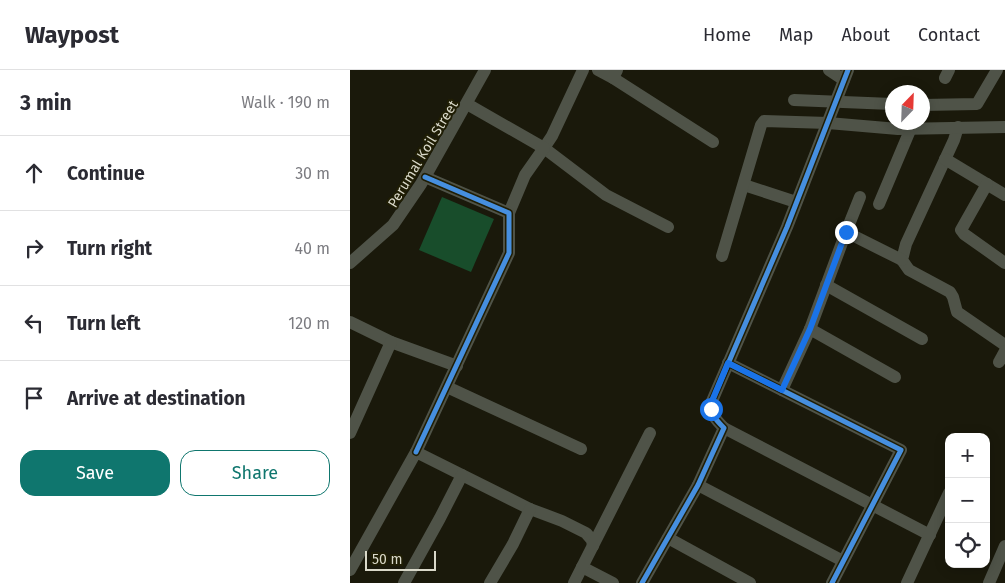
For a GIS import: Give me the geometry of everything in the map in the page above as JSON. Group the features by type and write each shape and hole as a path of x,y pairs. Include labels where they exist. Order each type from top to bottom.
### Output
{"street":[{"name":"Perumal Koil Street","path":"350,263 392,225 425,177 485,70"},
{"path":"350,570 416,452 457,366 509,253 509,212 525,175 552,136 583,70"},
{"path":"598,70 615,74 713,142"},
{"path":"829,70 846,75 796,202 712,401 711,409 715,420 724,428 930,535"},
{"path":"930,105 977,104 997,70"},
{"path":"794,100 885,104"},
{"path":"467,104 544,148 606,195 668,227"},
{"path":"722,256 764,121 885,126"},
{"path":"902,260 906,244 954,140 958,127"},
{"path":"930,128 1005,127"},
{"path":"879,204 910,130"},
{"path":"945,159 1005,196"},
{"path":"425,177 509,212"},
{"path":"987,184 961,230 1005,263"},
{"path":"744,185 796,202"},
{"path":"782,390 810,329 860,197"},
{"path":"846,232 902,260 909,270 952,294 957,312 1005,345"},
{"path":"826,285 922,339"},
{"path":"350,322 391,342 457,366"},
{"path":"810,329 895,377"},
{"path":"350,433 391,342"},
{"path":"728,363 901,450 832,583"},
{"path":"447,387 581,448"},
{"path":"642,583 698,485 724,428"},
{"path":"574,583 650,434"},
{"path":"416,452 530,509 562,521 586,533 592,540 593,546"},
{"path":"404,583 462,474"},
{"path":"698,485 843,561"},
{"path":"907,583 945,502"},
{"path":"490,583 513,544 530,509"},
{"path":"668,538 750,583"},
{"path":"989,583 1005,546"},
{"path":"582,567 613,583"}],"shaded area":[{"path":"442,197 494,219 471,272 419,250"}],"cycle path":[{"path":"642,583 698,485 724,428 714,416 712,401 787,227 848,70"},
{"path":"416,452 509,253 509,213 425,177"},
{"path":"728,363 901,450 832,583"}],"route":[{"path":"711,409 712,401 728,363 782,390 810,329 846,232"}]}
